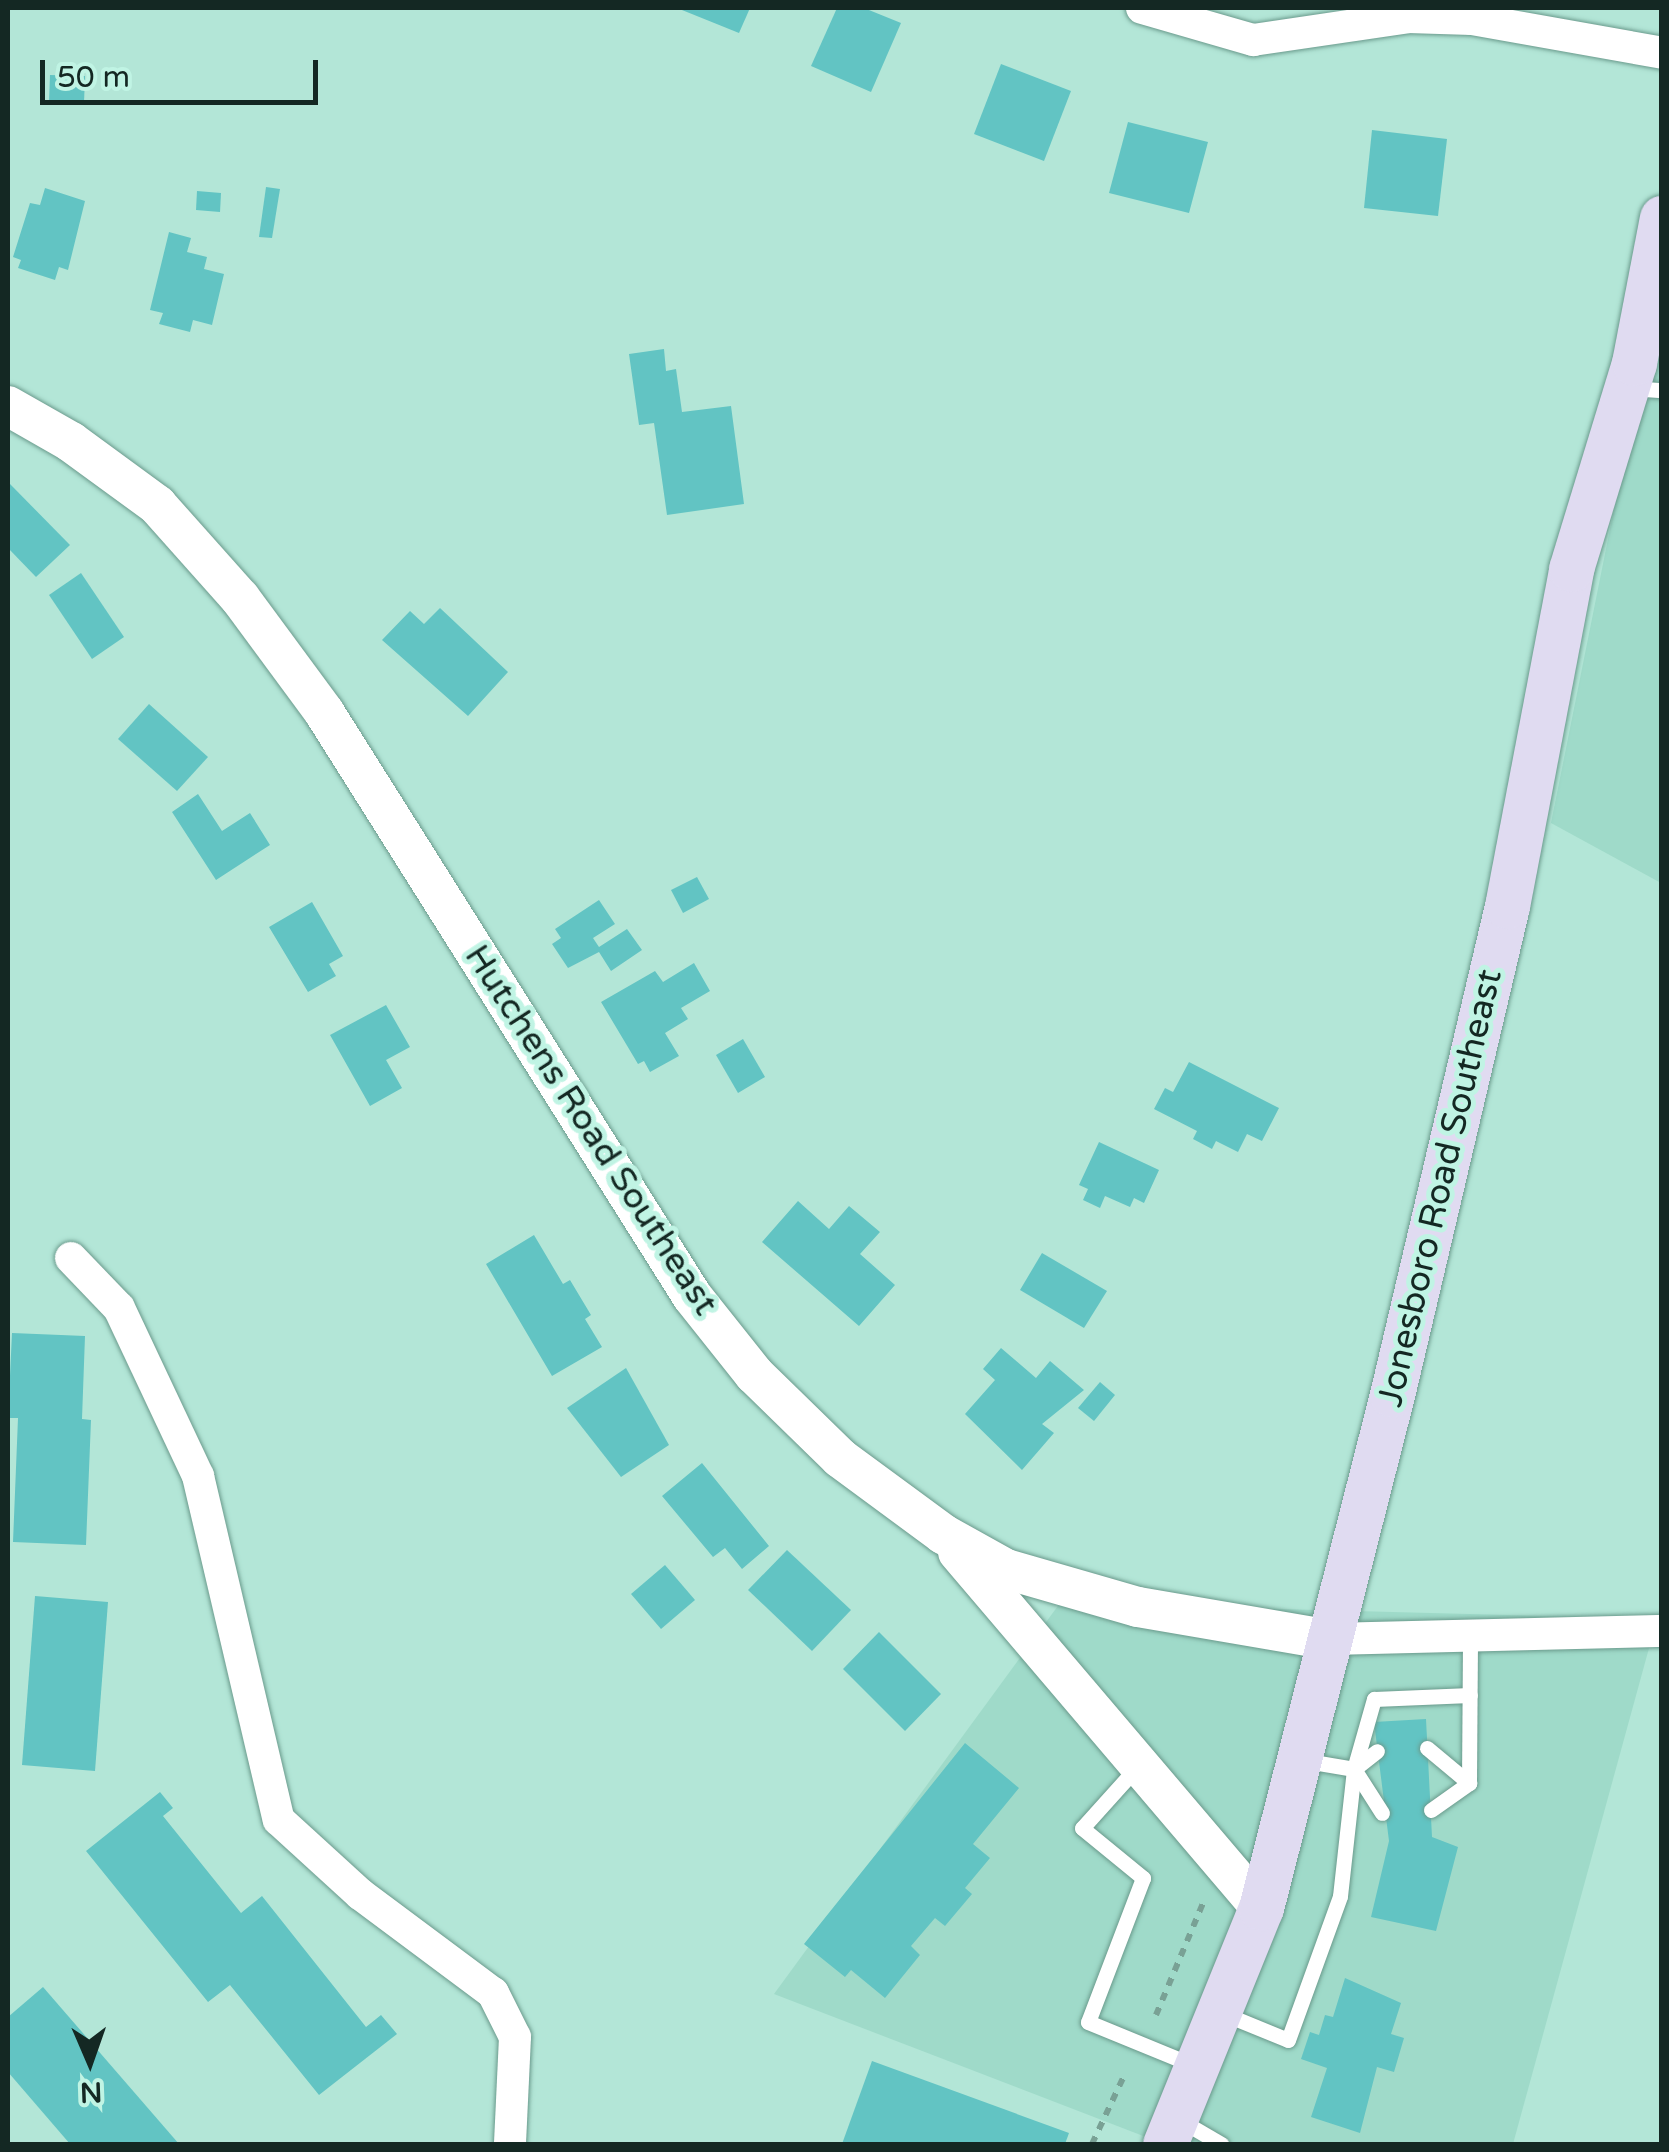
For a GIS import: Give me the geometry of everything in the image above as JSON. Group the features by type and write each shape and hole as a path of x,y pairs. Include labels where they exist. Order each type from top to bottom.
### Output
{"main road":[{"name":"Jonesboro Road Southeast","path":"1171,2131 1261,1908 1326,1639 1392,1396 1507,906 1571,570 1644,389 1662,218"}],"street":[{"path":"1142,8 1253,40 1408,17 1472,19 1662,53"},
{"name":"Hutchens Road Southeast","path":"8,406 71,442 157,505 240,598 324,712 692,1296 754,1374 840,1458 943,1534 1006,1569 1138,1607 1326,1639"},
{"path":"71,1258 120,1308 159,1380 198,1476 279,1820 360,1894 493,1993 515,2037 510,2144"},
{"path":"943,1534 1136,1767 1261,1908"},
{"path":"1326,1639 1662,1631"}],"lane":[{"path":"1469,1782 1470,1636"},
{"path":"1219,2012 1288,2040 1340,1896 1354,1769 1374,1699 1470,1695"},
{"path":"1427,1748 1469,1782"},
{"path":"1354,1769 1377,1750"},
{"path":"1297,1759 1354,1769 1382,1813"},
{"path":"1136,1767 1082,1828 1143,1878 1088,2022 1197,2066"},
{"path":"1431,1810 1469,1782"},
{"path":"1171,2131 1221,2144"}],"path":[{"path":"1156,2015 1208,1891"},
{"path":"1092,2144 1125,2074"}],"shaded area":[{"path":"1661,275 1661,883 1551,823"},
{"path":"1060,1603 1657,1619 1513,2144 1164,2144 774,1994"}],"building":[{"path":"677,8 750,8 739,33"},
{"path":"837,8 864,8 901,23 871,92 811,66"},
{"path":"1001,64 1071,91 1044,161 974,134"},
{"path":"50,75 85,76 84,103 49,103"},
{"path":"1128,122 1208,142 1189,213 1109,193"},
{"path":"1372,130 1447,139 1438,216 1364,208"},
{"path":"266,187 280,189 272,238 259,237"},
{"path":"45,188 85,201 68,270 59,267 55,280 18,268 21,260 13,257 30,203 40,205"},
{"path":"197,191 221,193 220,212 196,210"},
{"path":"169,232 191,238 187,252 207,257 204,269 224,274 212,325 193,320 190,332 159,324 163,313 150,310"},
{"path":"664,349 666,371 676,369 682,412 731,406 744,504 667,515 654,423 639,425 629,354"},
{"path":"10,484 70,545 36,577 8,548"},
{"path":"81,573 124,637 92,659 49,595"},
{"path":"440,608 508,672 468,716 382,640 410,611 424,624"},
{"path":"149,704 208,757 177,791 118,739"},
{"path":"198,794 222,831 250,813 270,845 216,880 172,812"},
{"path":"697,877 709,899 683,913 671,890"},
{"path":"599,900 615,924 593,938 599,947 627,929 642,950 611,971 599,952 568,968 552,944 561,938 555,929"},
{"path":"312,902 343,956 329,964 336,976 308,992 269,927"},
{"path":"694,963 710,991 681,1008 688,1019 665,1033 679,1056 650,1072 644,1061 638,1064 601,1002 655,971 663,982"},
{"path":"386,1005 410,1047 386,1060 402,1088 370,1106 330,1035"},
{"path":"743,1039 765,1077 738,1093 716,1055"},
{"path":"1189,1062 1279,1108 1262,1141 1247,1134 1238,1152 1216,1141 1212,1149 1193,1139 1197,1131 1154,1109 1165,1088 1173,1092"},
{"path":"1099,1142 1159,1170 1144,1203 1134,1198 1130,1207 1105,1196 1100,1208 1083,1200 1088,1189 1079,1185"},
{"path":"798,1201 829,1229 849,1206 880,1232 860,1254 895,1285 859,1326 762,1242"},
{"path":"534,1235 563,1284 570,1280 591,1315 585,1319 602,1347 552,1376 486,1264"},
{"path":"1042,1253 1107,1291 1084,1328 1020,1290"},
{"path":"12,1333 85,1336 82,1419 91,1420 86,1545 13,1542 18,1418 8,1418"},
{"path":"1001,1348 1036,1378 1050,1361 1084,1390 1042,1424 1054,1433 1022,1470 965,1414 995,1380 983,1369"},
{"path":"626,1368 669,1445 621,1477 567,1408"},
{"path":"1100,1382 1115,1395 1094,1421 1078,1408"},
{"path":"702,1463 769,1546 742,1569 725,1548 713,1557 662,1496"},
{"path":"787,1550 851,1610 812,1651 748,1590"},
{"path":"665,1565 695,1600 661,1629 631,1594"},
{"path":"35,1596 108,1602 95,1771 22,1765"},
{"path":"879,1632 941,1694 905,1731 843,1669"},
{"path":"1426,1719 1432,1837 1458,1847 1436,1931 1371,1917 1389,1841 1374,1722"},
{"path":"965,1743 1019,1788 973,1844 990,1858 965,1888 972,1894 945,1926 935,1918 911,1946 920,1955 885,1998 851,1970 845,1977 804,1944"},
{"path":"160,1792 173,1808 163,1816 241,1913 262,1896 366,2027 381,2015 397,2034 319,2095 230,1985 208,2002 86,1851"},
{"path":"1345,1978 1401,2003 1391,2034 1404,2038 1394,2072 1377,2067 1360,2133 1311,2117 1327,2068 1301,2059 1310,2032 1319,2035 1325,2015 1333,2017"},
{"path":"43,1987 179,2144 70,2144 8,2072 8,2017"},
{"path":"872,2061 1069,2133 1065,2144 842,2144"}]}
